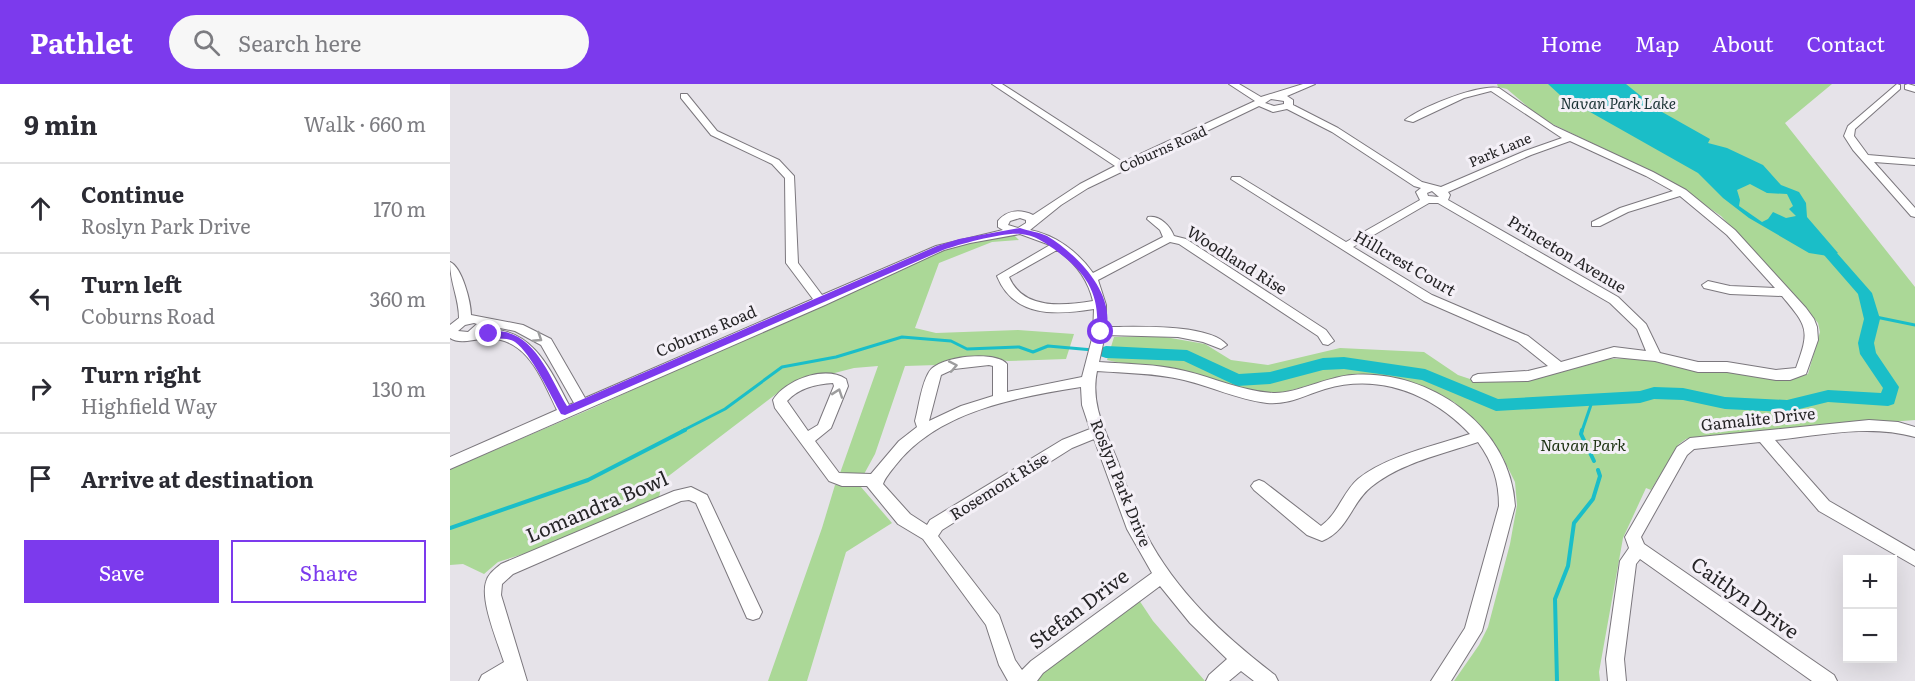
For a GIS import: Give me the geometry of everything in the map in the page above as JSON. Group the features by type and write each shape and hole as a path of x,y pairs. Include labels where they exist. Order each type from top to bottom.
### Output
{"street":[{"path":"996,84 1124,167"},
{"path":"1233,84 1266,107 1296,115 1376,168 1426,194"},
{"path":"1245,84 1276,96 1335,130 1418,184 1426,194"},
{"path":"1276,96 1307,86"},
{"path":"1289,104 1307,86"},
{"path":"1903,86 1849,132 1851,142 1913,209"},
{"path":"1410,120 1474,91 1497,89 1534,118 1570,138 1639,168 1681,192 1739,238 1811,323 1814,334 1801,371 1790,375 1727,367 1698,367 1655,356 1614,352 1528,376 1478,379"},
{"path":"684,96 714,133 785,170 790,178 792,264 821,302"},
{"name":"Coburns Road","path":"977,238 996,229 1003,221 1014,215 1068,195 1227,121 1260,101 1276,96"},
{"name":"Coburns Road","path":"1227,121 1289,104"},
{"name":"Park Lane","path":"1442,196 1528,153 1570,138"},
{"path":"1865,158 1915,162"},
{"name":"Hillcrest Court","path":"1236,178 1428,298 1523,339 1559,367"},
{"path":"1596,224 1624,210 1681,192"},
{"path":"1345,247 1426,194"},
{"name":"Princeton Avenue","path":"1426,194 1442,196 1614,300 1642,327 1655,356"},
{"name":"Coburns Road","path":"450,463 940,248 977,238 1018,231 1068,195"},
{"path":"1014,215 1024,215 1031,223"},
{"path":"1152,219 1165,228 1169,239"},
{"path":"1003,221 1003,227 1018,231"},
{"name":"Roslyn Park Drive","path":"1031,223 1042,237"},
{"name":"Roslyn Park Drive","path":"1018,231 1042,237 1057,246 1080,265 1091,279 1100,304 1101,332 1094,362 1089,405 1139,537 1161,576 1209,630 1240,660 1269,681"},
{"name":"Woodland Rise","path":"1091,279 1169,239 1182,241 1322,333 1328,341"},
{"path":"1057,246 1003,276 1018,300 1029,305 1070,308 1100,304"},
{"path":"450,266 465,301 465,321"},
{"path":"1708,285 1730,290 1784,292"},
{"path":"565,411 527,347 517,339 504,334 473,334 457,337 451,335 453,328 476,318 519,328 546,342 582,404"},
{"path":"473,334 483,325 483,320"},
{"path":"1101,332 1172,333 1205,339 1221,345"},
{"path":"925,430 922,421 935,373 939,369 990,360 997,361 1000,364 1000,399"},
{"path":"1019,681 1008,665 993,621 932,541 930,535 904,519 875,486 875,480 905,444 925,430 963,412 1041,387 1094,362 1181,375 1241,394 1276,398 1295,395 1324,384 1359,379 1384,381 1413,387 1438,399 1458,414 1491,448 1509,490 1507,506 1473,631 1440,681"},
{"path":"807,439 824,428 841,386 838,379 824,378 800,385 780,398 780,404 834,477 842,480 875,480"},
{"name":"Gamalite Drive","path":"1638,549 1633,537 1682,451 1690,444 1869,425 1898,427 1915,432"},
{"name":"Rosemont Rise","path":"930,535 936,525 956,512 1067,444 1099,431"},
{"path":"1762,435 1824,506 1915,559"},
{"path":"1259,486 1313,530 1322,534 1332,529 1362,485 1378,474 1480,436"},
{"name":"Lomandra Bowl","path":"516,674 493,595 494,583 499,575 515,564 569,544 685,494 697,495 702,500 753,612"},
{"path":"1617,681 1615,659 1628,561 1638,549"},
{"name":"Caitlyn Drive","path":"1638,549 1828,681"},
{"name":"Stefan Drive","path":"1025,681 1037,668 1161,576"},
{"path":"1215,681 1240,660"},
{"path":"488,681 516,674"}],"green space":[{"name":"Navan Park","path":"1497,84 1832,84 1785,123 1915,287 1915,420 1698,437 1686,439 1679,444 1651,490 1646,488 1623,538 1599,672 1600,681 1454,681 1479,645 1488,627 1510,544 1517,505 1515,482 1501,454 1486,433 1454,402 1425,387 1372,377 1336,378 1277,394 1250,392 1107,360 1114,337 1159,336 1205,344 1231,360 1268,365 1340,348 1424,352 1458,375 1479,382 1533,380 1608,359 1639,358 1692,370 1788,380 1808,374 1820,332 1818,323 1721,216 1667,179 1542,119 1507,89 1498,87"},
{"path":"1012,233 1019,240 992,242 939,263 915,328 936,333 1018,330 1074,334 1066,359 1008,361 990,358 937,365 905,366 875,454 863,476 839,476 878,366 854,368 788,385 662,481 659,498 565,541 498,562 484,574 463,564 450,565 450,469 591,409 944,247"},
{"path":"835,485 861,487 892,523 846,552 807,681 768,681 822,528"},
{"path":"1137,597 1153,621 1205,681 1031,681"}],"water":[{"name":"Navan Park Lake","path":"1548,84 1626,84 1642,97 1646,105 1710,139 1708,143 1727,148 1763,165 1781,185 1799,192 1806,203 1807,217 1838,253 1828,256 1809,253 1749,218 1723,198 1698,173 1560,95","holes":["1750,184 1767,193 1787,194 1793,206 1789,209 1796,216 1786,218 1773,212 1768,219 1762,222 1739,206 1737,190"]}],"waterway":[{"path":"1106,352 1187,356 1237,380 1270,378 1323,364 1344,363 1425,375 1496,405 1640,397 1654,393 1683,394 1725,403 1787,406 1828,396 1888,400 1891,387 1868,354 1866,343 1872,319 1865,293 1831,255"},
{"path":"1871,316 1915,325"},
{"path":"682,431 725,409 782,367 836,357 902,337 951,341 967,349 1019,347 1033,352 1048,346 1093,350"},
{"path":"1582,431 1593,399"},
{"path":"450,528 588,480 685,430"},
{"path":"1582,430 1581,434 1594,461"},
{"path":"1557,681 1555,599 1568,566 1574,523 1593,499 1600,476 1598,470"}],"route":[{"path":"489,334 504,334 517,339 527,347 565,411 821,302 940,248 977,238 1020,231 1042,237 1067,253 1080,265 1091,279 1096,291 1102,317 1101,332"}]}
